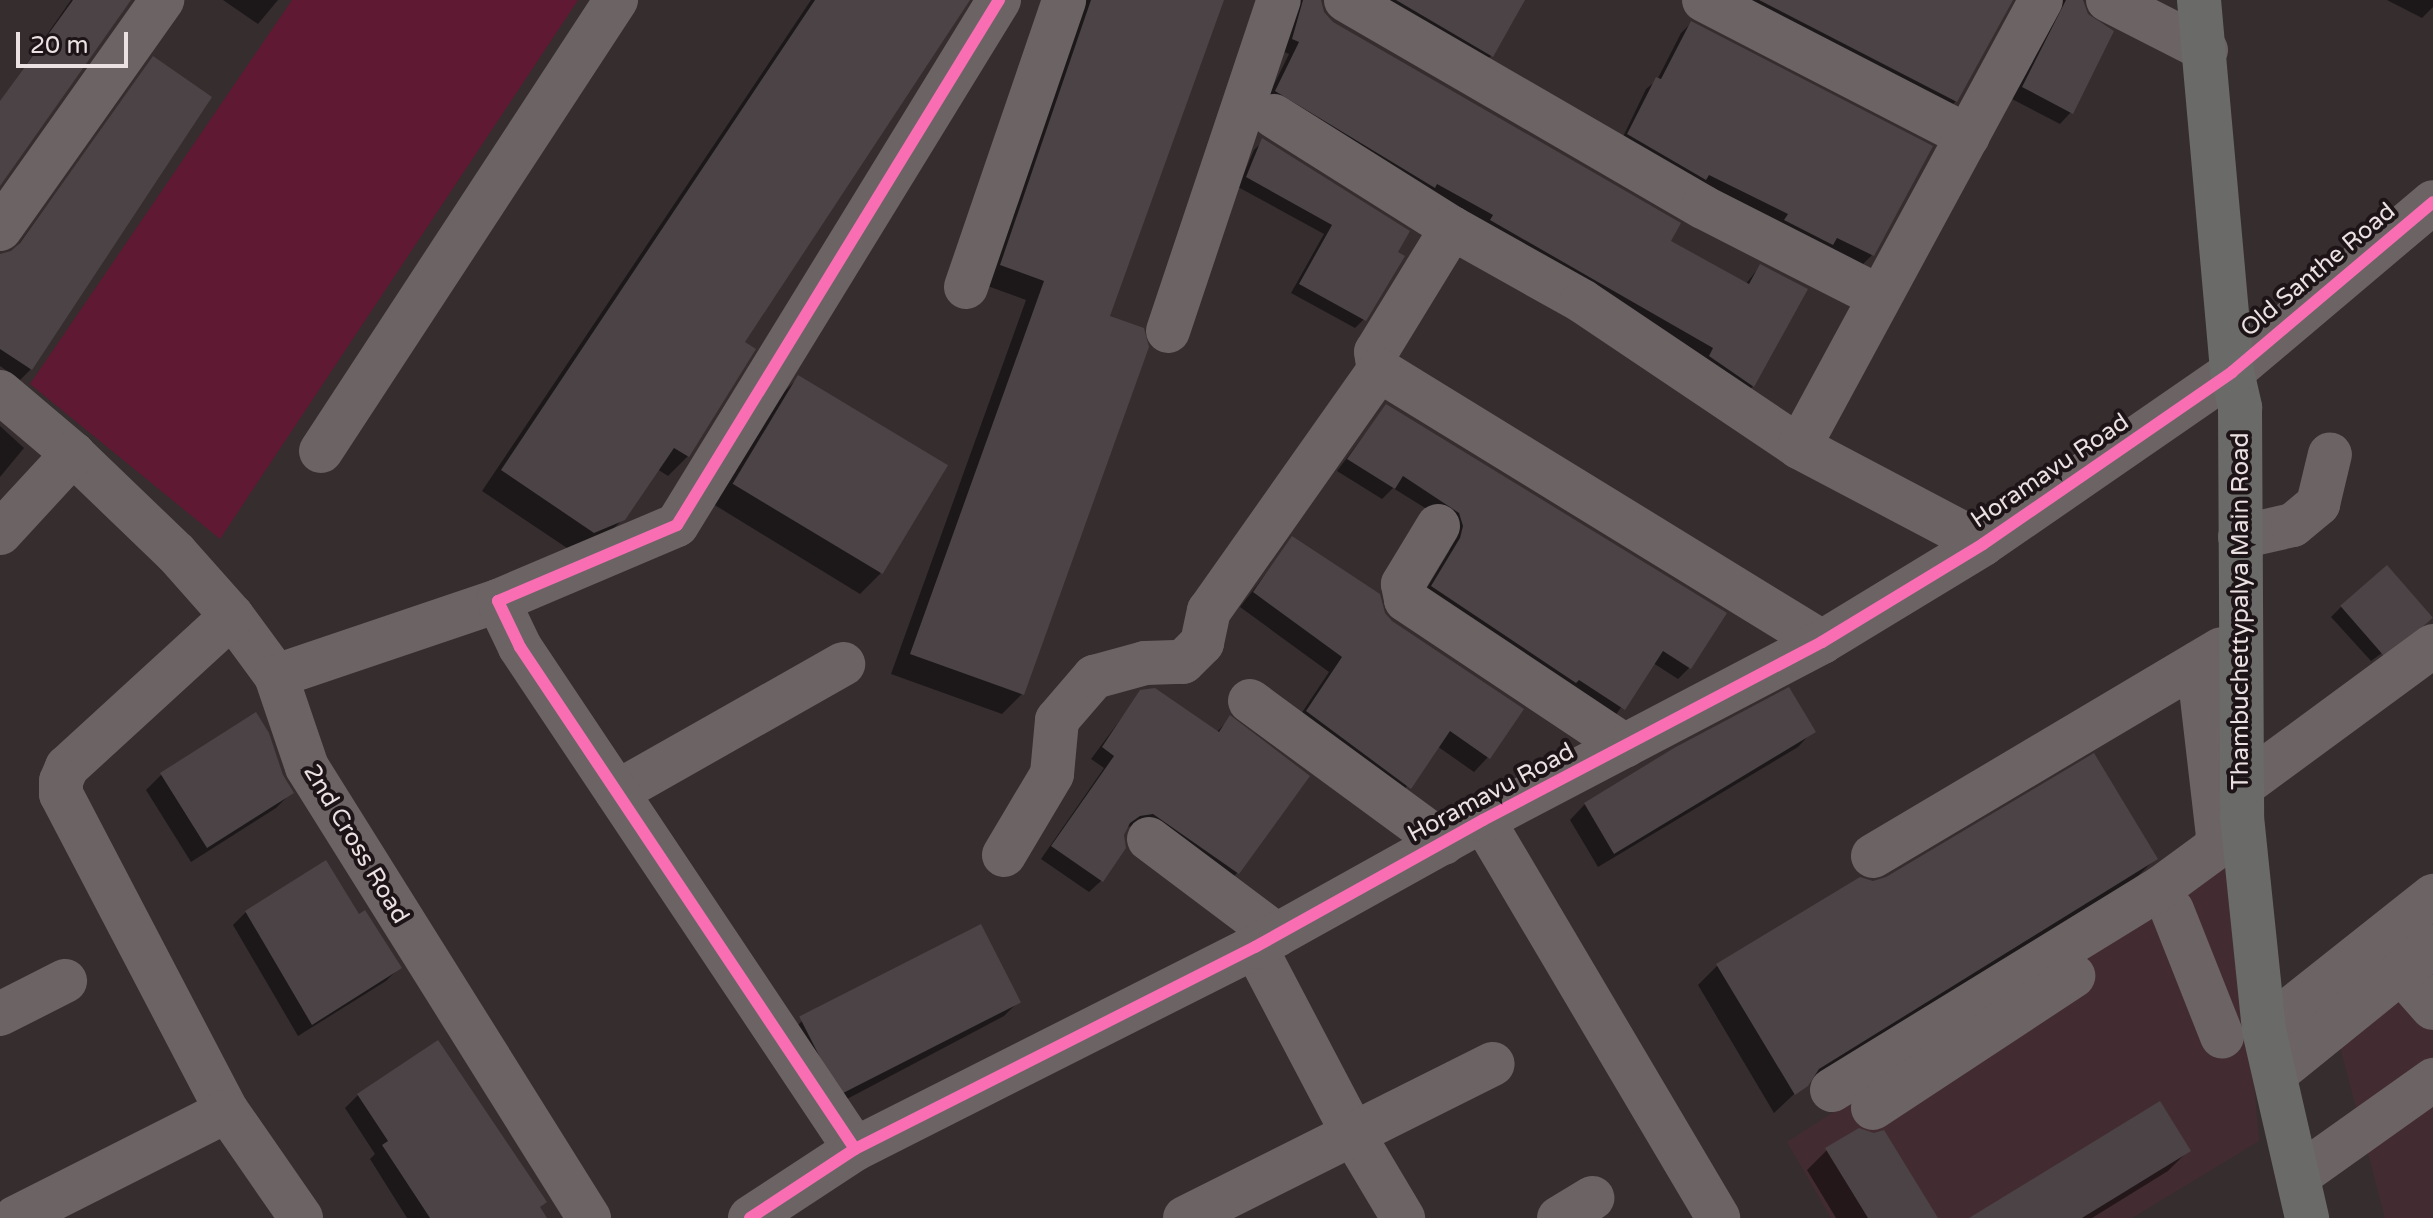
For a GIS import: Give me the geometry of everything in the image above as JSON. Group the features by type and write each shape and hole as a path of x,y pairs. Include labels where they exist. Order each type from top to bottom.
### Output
{"main road":[{"name":"Thambuchettypalya Main Road","path":"2199,0 2206,50 2232,372 2240,408 2241,787 2246,856 2264,1030 2307,1218"}],"street":[{"path":"0,229 162,0"},
{"path":"321,451 616,0"},
{"path":"276,676 498,601 677,525 999,0"},
{"path":"966,287 1064,0"},
{"path":"1168,331 1279,0"},
{"path":"1346,0 1703,207 1878,296"},
{"path":"1704,0 1968,136"},
{"path":"1799,447 1878,296 2041,0"},
{"path":"2108,0 2206,50"},
{"path":"1274,116 1452,228 1582,301 1799,447 1983,544"},
{"name":"Old Santhe Road","path":"2232,372 2433,202"},
{"path":"1004,855 1052,774 1057,720 1094,677 1145,663 1183,662 1202,643 1209,611 1379,370 1376,352 1452,228"},
{"path":"1379,370 1822,642"},
{"name":"Horamavu Road","path":"750,1218 806,1203 855,1149 1266,941 1483,820 1822,642 1983,544 2232,372"},
{"name":"2nd Cross Road","path":"0,392 73,454 176,553 232,616 276,676 307,767 589,1218"},
{"path":"0,533 73,454"},
{"path":"2240,537 2293,525 2318,504 2330,454"},
{"path":"1438,526 1403,584 1406,600 1625,746"},
{"path":"498,601 520,647 855,1149"},
{"path":"232,616 73,762 61,781 65,807 227,1111 301,1218"},
{"path":"1873,856 2241,637"},
{"path":"2241,787 2433,646"},
{"path":"1832,1090 2199,862 2215,848 2218,836 2198,663"},
{"path":"617,792 843,664"},
{"path":"1250,701 1443,843"},
{"path":"1483,820 1718,1218"},
{"path":"1149,839 1266,941 1353,1134 1403,1218"},
{"path":"1873,1108 2172,910 2246,856"},
{"path":"2264,1030 2433,896"},
{"path":"2172,910 2222,1036"},
{"path":"2275,1074 2417,959 2433,1008"},
{"path":"0,1014 65,981"},
{"path":"1185,1218 1493,1064"},
{"path":"2298,1176 2433,1080"},
{"path":"15,1218 227,1111"}],"shaded area":[{"path":"292,0 578,0 220,539 30,384"},
{"path":"2234,854 2259,1141 2132,1218 1831,1218 1787,1142"},
{"path":"2433,914 2433,1218 2385,1218 2328,1001"}],"building":[{"path":"73,0 131,0 0,186 0,101"},
{"path":"815,0 970,0 745,342 756,349 689,457 674,448 625,520 594,533 501,470"},
{"path":"1091,0 1224,0 1110,316 1144,328 1149,347 1024,695 910,654 1044,281 1000,265"},
{"path":"1303,0 1321,0 1324,12 1333,22 1681,223 1671,241 1749,284 1760,264 1808,289 1754,387 1709,356 1713,348 1490,220 1493,215 1437,184 1435,188 1275,91 1299,42 1292,39"},
{"path":"1396,0 1525,0 1493,57"},
{"path":"1759,0 2013,0 1957,102"},
{"path":"2066,0 2083,0 2088,14 2114,31 2073,114 2022,87"},
{"path":"1691,21 1933,146 1874,256 1837,238 1833,245 1784,220 1788,214 1709,175 1706,180 1627,134 1656,77 1661,79"},
{"path":"153,56 212,97 32,370 0,349 0,254 11,251 20,243"},
{"path":"1262,138 1410,231 1398,252 1405,256 1366,321 1299,284 1332,225 1246,177"},
{"path":"798,375 948,465 883,574 733,484"},
{"path":"1386,404 1727,613 1691,669 1663,651 1625,710 1579,680 1576,683 1431,586 1460,538 1463,526 1459,513 1403,476 1395,489 1347,459"},
{"path":"1292,536 1380,594 1385,613 1392,621 1524,709 1490,759 1450,731 1411,789 1306,711 1342,657 1253,592"},
{"path":"2387,565 2433,618 2386,659 2340,606"},
{"path":"1789,687 1816,732 1614,854 1584,803 1674,748"},
{"path":"1155,688 1219,732 1230,715 1310,776 1239,874 1153,814 1140,816 1130,823 1124,835 1126,848 1103,882 1051,846 1114,756 1102,747 1140,690"},
{"path":"256,712 269,733 283,775 294,793 207,848 160,773"},
{"path":"2094,753 2158,859 1819,1069 1808,1086 1795,1095 1716,964 1860,877 1873,881 1886,877"},
{"path":"326,860 359,914 365,910 402,968 312,1025 245,911"},
{"path":"981,924 1021,1002 839,1095 799,1017"},
{"path":"438,1040 547,1202 540,1207 547,1218 430,1218 382,1145 388,1141 357,1094"},
{"path":"2160,1101 2191,1151 2082,1218 1969,1218"},
{"path":"1859,1128 1874,1133 1884,1130 1938,1218 1868,1218 1825,1148"}],"cycle path":[{"path":"855,1149 520,647 498,601 677,525 999,0"},
{"path":"750,1218 855,1149 1255,947 1483,820 1822,642 1983,544 2232,372 2433,202"}]}
